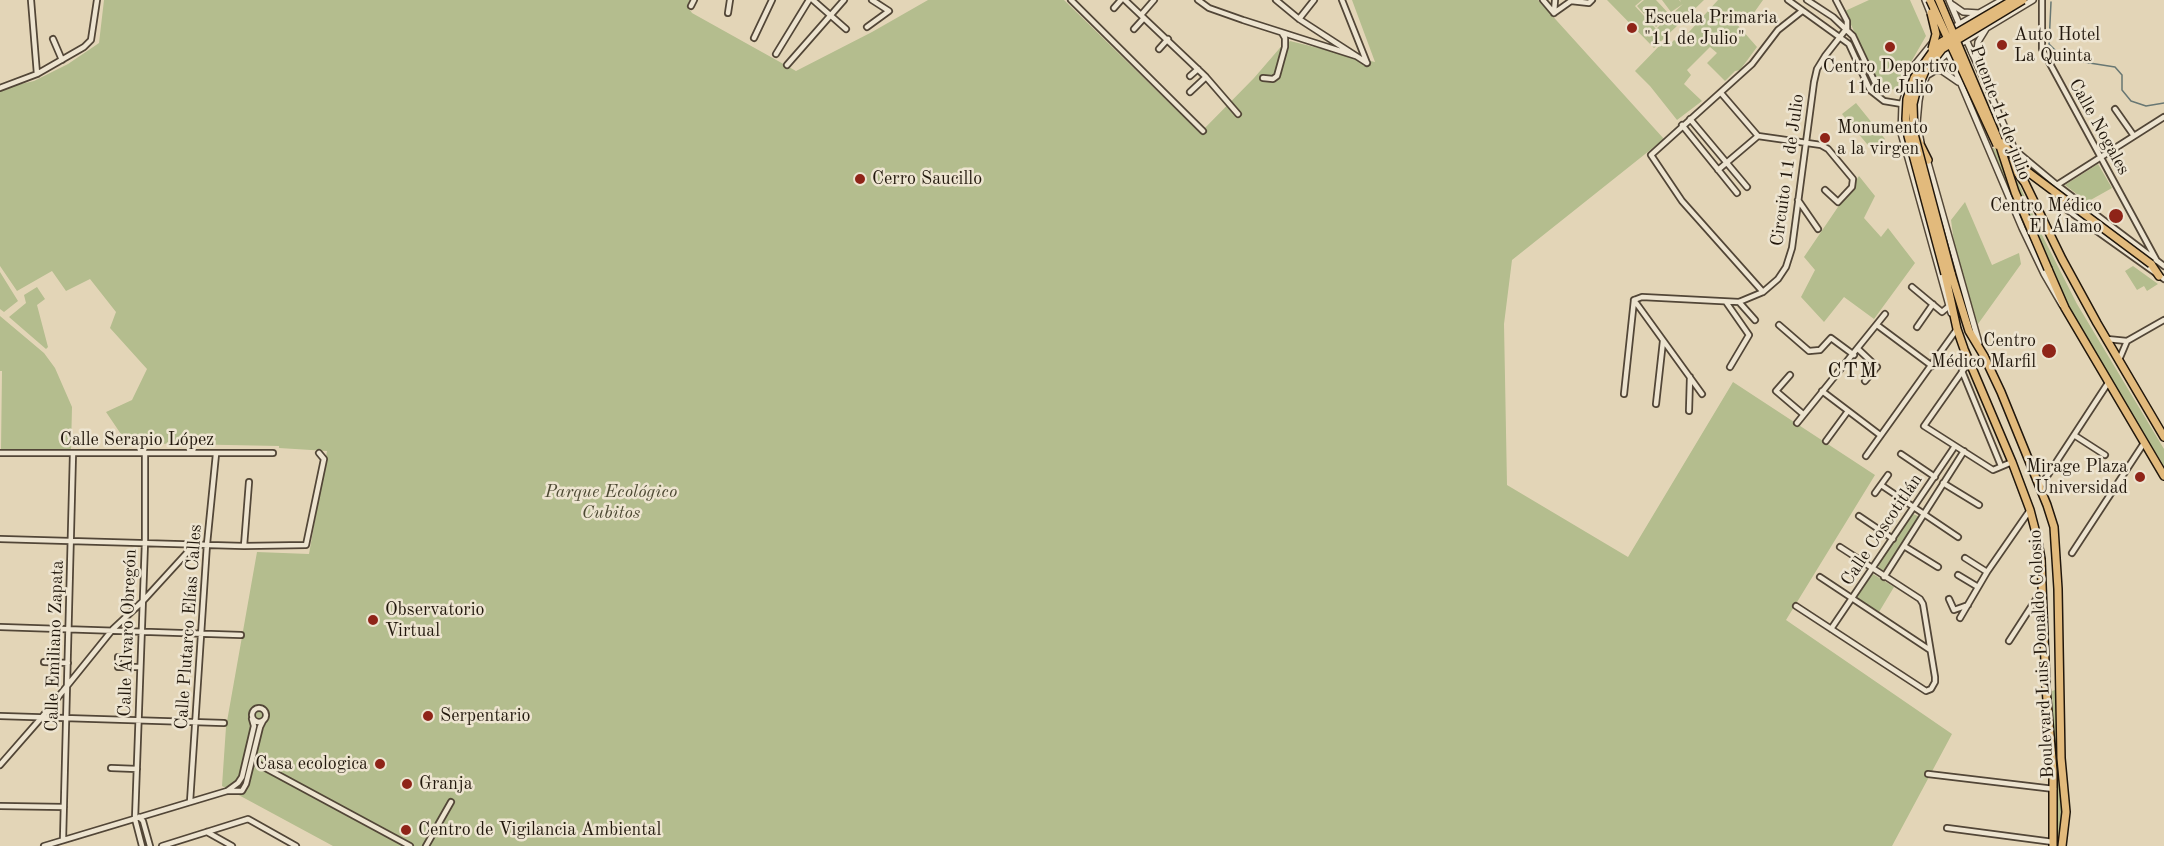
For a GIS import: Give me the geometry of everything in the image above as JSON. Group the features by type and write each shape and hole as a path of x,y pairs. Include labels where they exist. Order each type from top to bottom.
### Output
{"main road":[{"name":"Puente 11 de julio","path":"1938,0 1997,136 2014,192 2065,308 2164,476"},
{"path":"1984,356 1969,331 1948,274 1908,136 1906,119 1908,99 1914,78 1938,44 2012,0"},
{"path":"1957,329 1948,274 1915,142 1912,119 1916,92 1925,71 1942,49 2024,0"},
{"name":"Puente 11 de julio","path":"1928,2 1982,117 2000,149 2025,183 2062,259 2164,437"},
{"path":"1928,2 1935,22 1936,34 1932,50 1920,66 1911,88 1910,108 1916,135 1928,160"},
{"path":"1997,136 2028,172 2154,262 2162,278"},
{"name":"Boulevard Luis Donaldo Colosio","path":"1957,329 2030,510 2041,559 2046,688 2054,789 2053,844"},
{"name":"Boulevard Luis Donaldo Colosio","path":"1984,356 2040,487 2054,527 2058,588 2061,758 2066,812 2062,846"},
{"path":"2043,603 2048,613 2049,670 2058,671"},
{"path":"2046,688 2052,685 2056,688 2061,758"}],"street":[{"path":"31,0 37,74"},
{"path":"0,88 37,74 84,47 91,40 97,0"},
{"path":"691,6 694,0"},
{"path":"728,13 730,0"},
{"path":"754,38 772,0"},
{"path":"776,54 811,0 846,29"},
{"path":"787,65 844,0"},
{"path":"867,27 889,11 872,0"},
{"path":"1071,0 1203,131"},
{"path":"1114,8 1123,0 1143,16 1206,77 1238,114"},
{"path":"1134,29 1154,0"},
{"path":"1198,0 1209,8 1356,56"},
{"path":"1276,0 1299,19 1367,63 1342,0"},
{"path":"1299,19 1314,0"},
{"path":"1543,0 1554,13"},
{"path":"1554,13 1555,0"},
{"path":"1554,13 1571,0 1589,3 1592,0"},
{"path":"1788,0 1849,44 1870,90 1884,101 1902,104"},
{"path":"1807,0 1847,28 1853,36 1877,87 1878,95"},
{"path":"1836,0 1847,21 1847,28"},
{"path":"1938,0 1949,30 1957,39 1966,40"},
{"path":"1959,25 1982,12 1992,2 2002,0"},
{"path":"2012,0 2019,8"},
{"name":"Boulevard Luis Donaldo Colosio","path":"1984,356 1966,302 1928,160 1921,142 1917,123 1919,101 1930,68 1947,52 2033,0"},
{"name":"Calle Nogales","path":"2042,0 2042,49 2154,262"},
{"path":"1950,1 1963,12 1982,12"},
{"path":"1950,1 1984,84 2015,150 2025,183"},
{"path":"1928,2 2022,228 2057,299 2065,308"},
{"path":"1926,49 1932,27 1928,2"},
{"path":"1763,292 1676,191 1651,155 1752,64 1783,26 1802,11"},
{"name":"Boulevard Luis Donaldo Colosio","path":"1957,329 1948,307 1901,133 1902,104 1912,68 1926,49 1941,35 1959,25"},
{"path":"1976,63 1978,42 1990,25"},
{"name":"Circuito 11 de Julio","path":"1634,300 1642,297 1739,302 1763,292 1778,279 1786,267 1792,248 1810,102 1817,69 1847,28"},
{"path":"1263,78 1277,76 1285,47 1282,32"},
{"path":"1941,35 1955,41 1966,40"},
{"path":"1941,35 1949,39 1955,47 1966,70 1984,84"},
{"path":"52,39 62,60"},
{"path":"1159,50 1168,39"},
{"path":"1190,76 1198,69"},
{"path":"1925,79 1930,73 1942,71 1961,85"},
{"path":"1190,92 1206,77"},
{"path":"1721,93 1758,136 1821,145 1828,149 1853,180 1852,187 1838,202 1825,190"},
{"path":"2115,109 2134,136"},
{"path":"2057,185 2164,117"},
{"path":"1690,119 1747,187"},
{"path":"1682,125 1737,193"},
{"path":"1718,171 1758,136"},
{"path":"2015,150 2154,262 2164,266"},
{"path":"2057,185 2058,201 2062,207 2162,278"},
{"path":"1798,200 1818,229"},
{"path":"1912,287 1942,312 1948,307"},
{"path":"1634,300 1702,394"},
{"path":"1624,394 1634,300"},
{"path":"1726,302 1749,335 1730,367"},
{"path":"1739,302 1755,320"},
{"path":"1917,327 1933,304"},
{"path":"1797,423 1885,314"},
{"path":"2106,339 2127,341 2164,320"},
{"path":"1779,325 1809,351 1820,350 1831,338 1854,355"},
{"path":"1876,325 1932,366"},
{"path":"1866,456 1957,329"},
{"path":"1656,404 1663,341"},
{"path":"2119,361 2127,341"},
{"path":"1858,349 1877,367 1865,381"},
{"path":"1969,362 1924,426 1993,470 2012,462"},
{"path":"1962,371 2001,466"},
{"path":"1790,375 1776,391 1803,414"},
{"path":"1689,411 1690,377"},
{"path":"2040,487 2108,383"},
{"path":"1822,391 1880,435"},
{"path":"1827,441 1848,411"},
{"path":"2074,435 2105,455"},
{"path":"2072,553 2144,442"},
{"name":"Calle Coscotitlán","path":"1831,629 1956,446"},
{"name":"Calle Coscotitlán","path":"1884,577 1964,452"},
{"name":"Calle Serapio López","path":"0,453 273,453"},
{"name":"Calle Emiliano Zapata","path":"63,840 73,453"},
{"path":"0,539 244,546 306,545 324,459 319,453"},
{"name":"Calle Álvaro Obregón","path":"137,818 135,812 145,542 145,454"},
{"name":"Calle Plutarco Elías Calles","path":"190,802 203,634 207,544 216,454"},
{"path":"1901,454 1935,477"},
{"path":"1875,493 1888,475"},
{"path":"244,546 249,482"},
{"path":"1943,483 1979,505"},
{"path":"1881,485 1958,537"},
{"path":"1960,618 1987,572 2030,510"},
{"path":"1859,516 1893,538"},
{"path":"0,765 113,629 142,602 195,544"},
{"path":"1904,546 1938,567"},
{"path":"1796,606 1926,691 1931,689 1935,682 1923,604 1920,599 1840,547"},
{"path":"1965,558 1987,572"},
{"path":"1958,575 1978,587"},
{"path":"1820,577 1851,600 1930,650"},
{"path":"2009,641 2043,589"},
{"path":"1949,599 1954,610 1968,604"},
{"path":"0,627 241,635"},
{"path":"118,657 118,666 140,667"},
{"path":"44,663 68,663"},
{"path":"44,846 227,791 242,791 244,777 254,726 253,710 260,708 266,715 244,777"},
{"path":"0,716 224,723"},
{"path":"252,719 256,722 263,721"},
{"path":"258,764 410,846"},
{"path":"111,768 137,770"},
{"path":"1928,774 2054,789"},
{"path":"426,846 451,802"},
{"path":"0,806 64,807"},
{"path":"137,818 142,846"},
{"path":"137,818 143,821 150,846"},
{"path":"162,846 248,819 296,846"},
{"path":"1947,828 2053,844"},
{"path":"207,832 232,846"}],"green space":[{"name":"Parque Ecológico Cubitos","path":"104,0 689,0 688,7 692,13 796,71 928,0 1064,0 1200,133 1254,78 1285,42 1286,45 1290,41 1375,62 1352,0 1538,0 1664,139 1512,260 1504,324 1507,485 1628,557 1733,382 1875,475 1786,620 1952,734 1892,846 333,846 222,786 226,727 257,552 309,554 327,451 279,448 279,446 127,443 106,412 132,400 147,369 110,328 116,312 90,279 66,291 52,271 17,291 0,266 0,89 34,81 68,64 99,43"},
{"path":"1607,0 1642,0 1635,6 1656,29 1683,4 1671,12 1662,0 1681,2 1680,0 1704,0 1654,48"},
{"path":"1644,0 1656,0 1670,15 1656,27 1637,6"},
{"path":"1718,0 1763,0 1748,21 1742,14 1735,22 1757,47 1740,70 1735,71 1725,81 1707,63 1717,53 1710,47 1687,70 1691,75 1684,84 1702,101 1677,120 1635,71 1664,41 1669,46 1674,40 1679,43"},
{"name":"Centro Deportivo 11 de Julio","path":"1869,0 1910,0 1926,36 1907,69 1901,89 1880,90 1845,11"},
{"path":"1856,103 1885,139 1872,150 1842,114"},
{"path":"1992,148 2019,184 2077,304 2164,449 2164,466 2081,331 2020,201 2015,204"},
{"path":"2098,164 2112,188 2087,202 2065,185"},
{"path":"1859,176 1875,196 1864,218 1881,237 1888,228 1915,263 1874,319 1844,297 1824,322 1801,297 1815,270 1804,257"},
{"path":"1965,202 1992,265 2019,253 2021,264 1978,324 1956,258 1951,220"},
{"path":"2133,266 2158,284 2147,291 2144,286 2137,290 2125,271"},
{"path":"0,272 18,301 4,312 0,309"},
{"path":"37,287 45,299 37,305 48,347 46,349 9,317 26,303 24,295"},
{"path":"0,316 44,353 55,368 72,407 71,449 69,451 1,451"},
{"path":"1913,514 1918,518 1885,571 1880,569 1878,565"},
{"path":"1873,574 1894,587 1879,612 1855,599"},
{"path":"2055,690 2062,787 2061,846 2056,846 2057,810 2052,691"}],"waterway":[{"path":"2051,2 2049,44 2064,59 2115,67 2122,75 2122,90 2131,101 2146,106 2164,103"}],"place":[{"name":"Escuela Primaria \"11 de Julio\"","path":"1632,28"},
{"name":"Auto Hotel La Quinta","path":"2002,45"},
{"name":"Centro Deportivo 11 de Julio","path":"1890,47"},
{"name":"Monumento a la virgen","path":"1825,138"},
{"name":"Cerro Saucillo","path":"860,179"},
{"name":"Centro Médico El Álamo","path":"2116,216"},
{"name":"Centro Médico Marfil","path":"2049,351"},
{"name":"Mirage Plaza Universidad","path":"2140,477"},
{"name":"Observatorio Virtual","path":"373,620"},
{"name":"Serpentario","path":"428,716"},
{"name":"Casa ecologica","path":"380,764"},
{"name":"Granja","path":"407,784"},
{"name":"Centro de Vigilancia Ambiental","path":"406,830"}],"district":[{"name":"CTM","path":"1853,371"}]}
